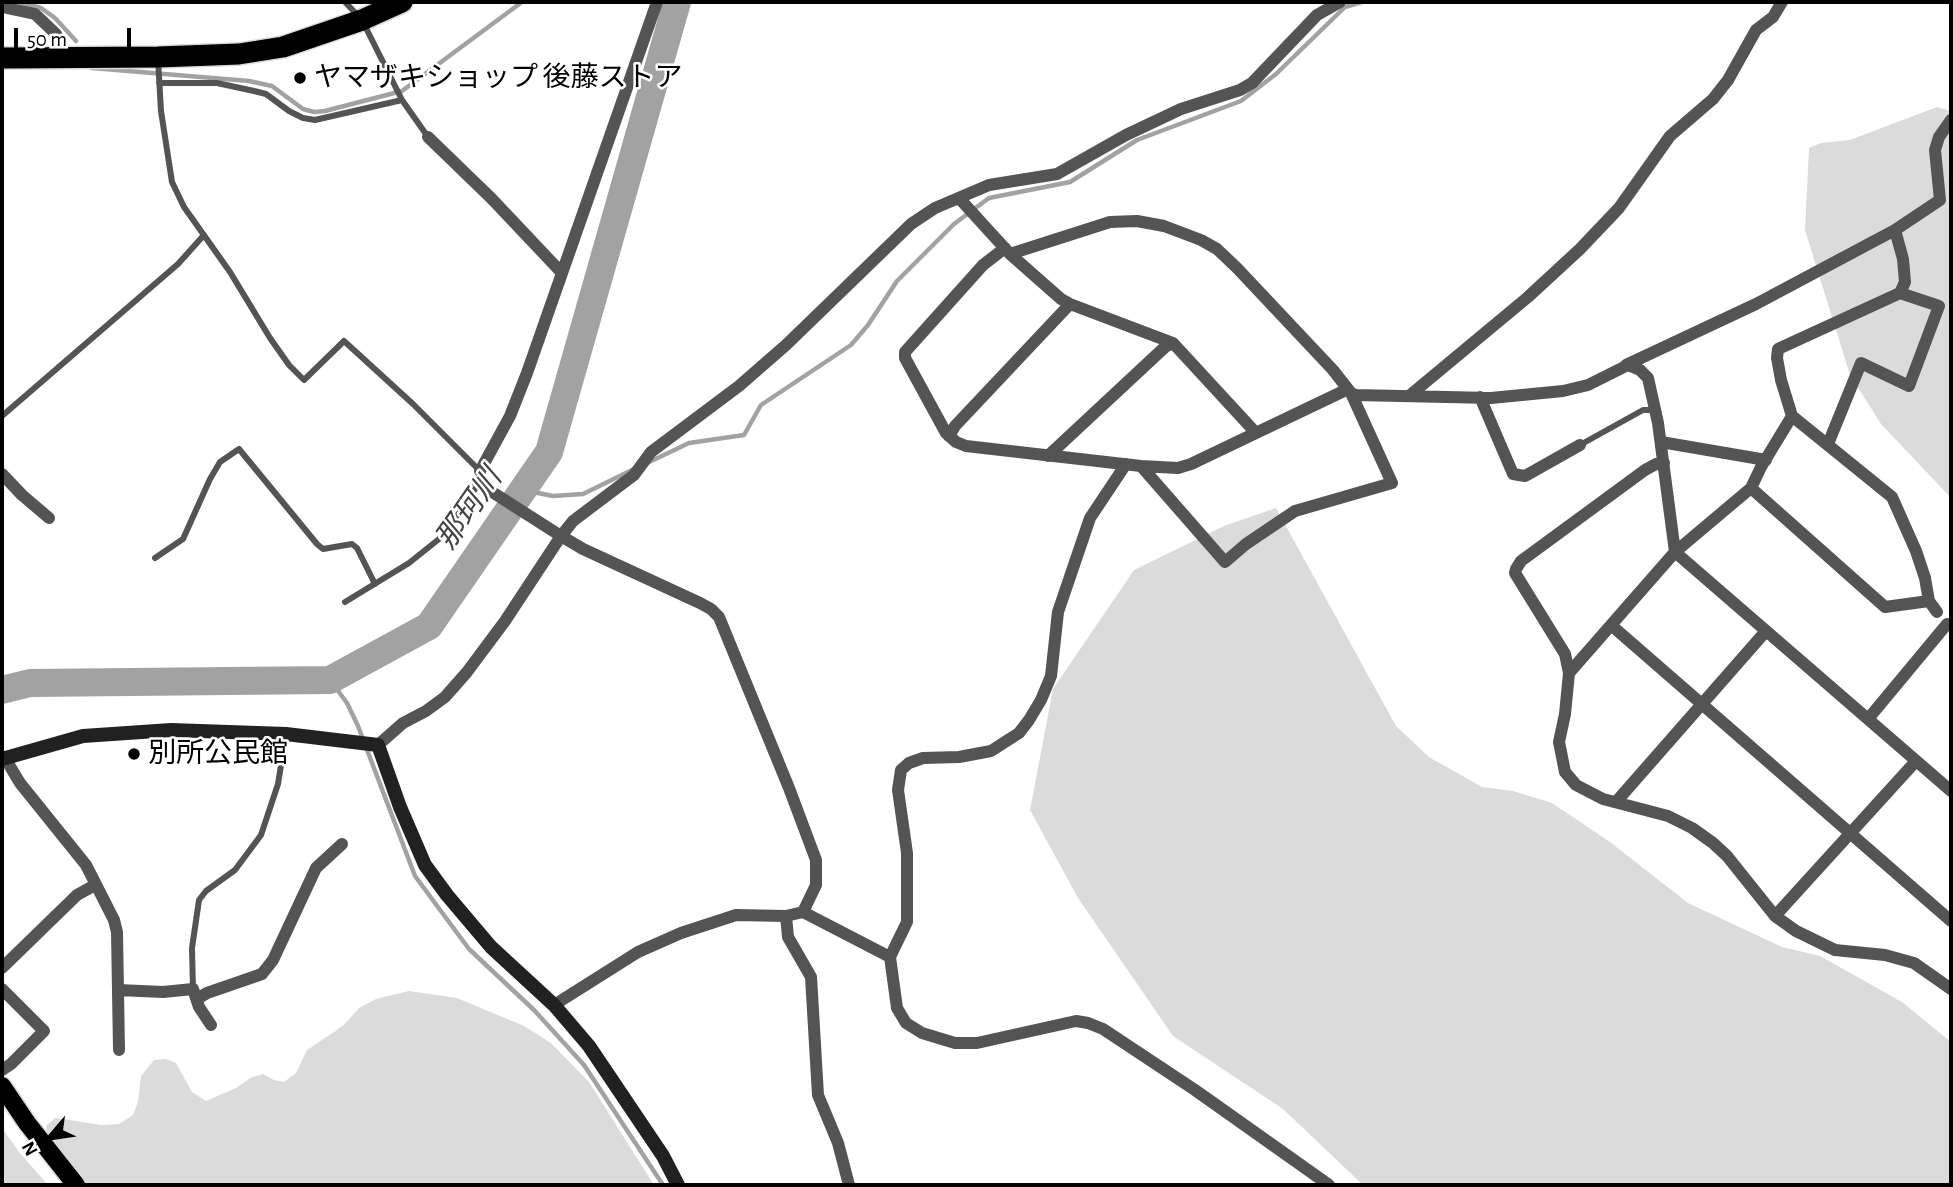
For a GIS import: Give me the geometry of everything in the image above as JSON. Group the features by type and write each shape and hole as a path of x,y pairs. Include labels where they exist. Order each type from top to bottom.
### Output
{"highway":[{"path":"2,58 239,54 283,47 362,20 402,2"}],"main road":[{"path":"2,1086 27,1123 76,1185"}],"street":[{"path":"657,2 514,405 481,480 557,534 583,549 700,603 719,617 816,860 816,885 803,912"},
{"path":"119,1049 117,932 114,920 86,864 3,759 83,736 117,732 171,730 285,734 377,745 403,723 445,697 467,672 505,621 557,534 634,475 651,452 739,386 786,345 901,232 935,208 1001,181 1043,178 1057,174 1126,135 1181,109 1240,90 1252,83 1317,15 1340,2"},
{"path":"1409,397 1528,297 1619,208 1670,136 1713,99 1728,80 1756,30 1773,17 1782,2"},
{"path":"2,7 35,14 56,34 66,57"},
{"path":"1141,466 1225,562 1246,544 1295,511 1392,482 1349,391 1284,317 1227,258 1209,245 1181,232 1137,221 1110,222 1008,251 983,265 905,352 905,358 949,436 956,442 966,446 1161,468 1191,464 1349,391 1364,396 1480,397 1575,390 1756,304 1895,230 1940,200 1935,150 1939,136 1951,120"},
{"path":"428,137 561,272"},
{"path":"959,198 1008,251 1061,299 1174,343 1256,433"},
{"path":"1751,488 1885,607 1933,606 1916,551 1892,497 1793,416 1777,358 1778,349 1900,293 1905,282 1903,258 1895,230"},
{"path":"1828,444 1861,363 1909,386 1939,306 1900,293"},
{"path":"949,436 955,426 1070,304"},
{"path":"1048,456 1165,347 1174,343"},
{"path":"1622,367 1629,365 1645,373 1648,378 1661,442 1675,552 1951,791"},
{"path":"1480,397 1513,474 1525,476 1580,445"},
{"path":"1569,673 1675,552 1751,488 1793,416"},
{"path":"1661,442 1766,460"},
{"path":"1664,463 1645,470 1521,561 1516,569 1565,654 1569,673 1559,742 1565,772 1576,785 1589,793 1679,821 1713,843 1738,867 1775,916 1808,938 1835,950 1893,957 1913,963 1951,989"},
{"path":"1126,464 1090,518 1058,612 1051,676 1029,720 1019,733 991,751 959,757 923,758 909,762 901,770 898,790 907,853 907,922 890,957 897,1008 906,1023 922,1033 955,1043 978,1043 1076,1021 1103,1029 1329,1185"},
{"path":"2,474 49,518"},
{"path":"1611,625 1951,921"},
{"path":"1868,719 1949,625"},
{"path":"1616,802 1766,631"},
{"path":"377,745 425,865 491,947 554,1005 589,1046 663,1156 678,1185"},
{"path":"1775,916 1916,761"},
{"path":"118,990 207,993 262,974 273,960 316,868 342,844"},
{"path":"2,968 77,895 95,884"},
{"path":"554,1005 638,952 681,933 736,915 786,916 803,912 890,957"},
{"path":"786,916 788,937 811,976 818,1096 838,1143 849,1185"},
{"path":"2,989 44,1031 12,1064 2,1070"},
{"path":"195,994 211,1025"}],"lane":[{"path":"345,2 362,20 402,100 428,137"},
{"path":"158,57 161,111 173,182 184,207 230,272 270,338 304,380 344,341 413,404 481,480 439,538 409,563 345,602"},
{"path":"159,83 217,83 254,91 266,94 303,118 315,120 402,100"},
{"path":"2,416 178,264 204,235"},
{"path":"1580,445 1643,410 1655,410"},
{"path":"155,558 183,539 209,479 220,462 239,449 317,544 323,549 352,544 357,548 375,584"},
{"path":"1933,606 1949,625"},
{"path":"195,994 192,948 199,900 206,891 235,870 261,835 278,784 285,734"}],"shaded area":[{"path":"1937,107 1951,111 1951,498 1881,424 1850,375 1805,230 1809,148 1821,143 1850,140"},
{"path":"1276,508 1396,726 1429,757 1482,787 1513,791 1552,803 1610,842 1688,903 1782,947 1820,956 1902,1002 1951,1042 1951,1185 1363,1185 1283,1109 1173,1036 1078,898 1030,810 1053,689 1134,570 1224,526"},
{"path":"409,991 457,998 524,1026 551,1043 589,1082 654,1185 86,1185 66,1164 48,1138 46,1126 55,1118 102,1125 119,1124 133,1115 138,1102 141,1076 154,1060 166,1059 176,1063 192,1092 206,1101 263,1074 284,1082 296,1073 307,1050 344,1025 359,1008 376,999"},
{"path":"2,1128 19,1152 48,1185 2,1185"}],"waterway":[{"path":"18,2 41,8 55,18 76,41"},
{"path":"92,68 249,81 272,86 303,109 325,111 402,91 522,2"},
{"name":"那珂川","path":"2,690 30,683 330,680 429,626 549,452 677,2"},
{"path":"645,464 689,443 744,435 761,405 851,345 868,325 897,281 954,224 989,198 1070,182 1137,140 1241,101 1276,74 1345,7 1362,2"},
{"path":"523,490 553,496 583,494 634,469"},
{"path":"330,680 347,703 358,726 415,876 469,949 534,1010 584,1065 663,1185"}],"place":[{"name":"ヤマザキショップ 後藤ストア","path":"300,78"},
{"name":"別所公民館","path":"134,754"}]}
